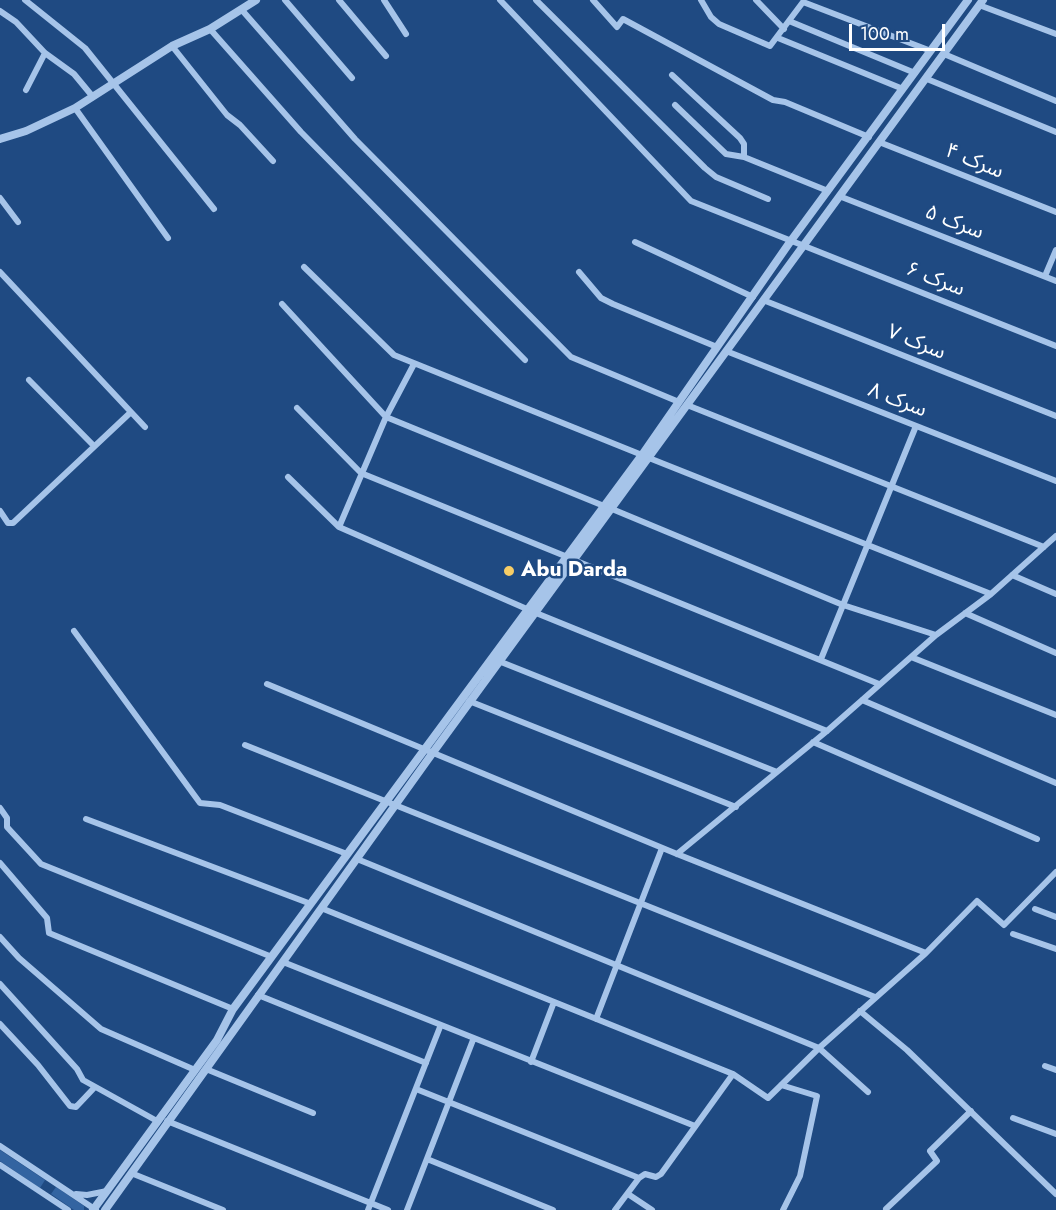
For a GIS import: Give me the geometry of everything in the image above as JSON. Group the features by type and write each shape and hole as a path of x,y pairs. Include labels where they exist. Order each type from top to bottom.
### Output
{"street":[{"path":"25,0 86,48 112,84 214,209"},
{"path":"0,139 26,131 75,108 172,46 210,29 256,0"},
{"path":"285,0 352,78"},
{"path":"339,0 386,56"},
{"path":"384,0 406,34"},
{"name":"سرک ۶","path":"500,0 691,201 801,247 1056,346"},
{"path":"536,0 705,168 716,177 768,199"},
{"path":"592,0 617,27 623,19 773,100 785,102 868,136"},
{"path":"701,0 711,16 726,28 770,46 802,2 931,51"},
{"path":"756,0 784,29"},
{"path":"105,1210 471,701 496,660 574,560 608,507 683,403 717,347 790,242 968,0"},
{"path":"683,403 764,300 981,2 1056,34"},
{"path":"241,9 355,139 571,357 1044,547"},
{"path":"0,11 16,22 45,53 74,74 93,97"},
{"path":"789,21 915,73"},
{"path":"210,29 301,132 525,360"},
{"path":"778,38 903,89"},
{"path":"172,46 226,115 240,125 273,161"},
{"path":"26,90 45,53"},
{"path":"944,54 1056,101"},
{"path":"672,75 740,138 744,144 744,157"},
{"path":"927,79 1056,132"},
{"path":"675,105 726,154 744,157 828,191"},
{"path":"75,108 168,238"},
{"name":"سرک ۴","path":"879,142 1056,212"},
{"name":"سرک ۵","path":"839,196 1056,281"},
{"path":"0,198 18,222"},
{"path":"635,242 753,297"},
{"path":"1045,276 1056,250"},
{"path":"304,267 393,355 992,594"},
{"path":"0,272 145,427"},
{"path":"579,272 602,298 613,304 717,347"},
{"name":"سرک ۷","path":"764,300 1056,416"},
{"path":"282,304 386,417 843,605 936,635"},
{"name":"سرک ۸","path":"726,351 1056,481"},
{"path":"339,527 386,417 414,364"},
{"path":"29,380 94,446"},
{"path":"297,408 361,473 565,556"},
{"path":"0,511 8,523 13,523 130,412"},
{"path":"821,659 916,426"},
{"path":"288,477 339,527 532,611 827,731"},
{"path":"532,611 565,556 608,507"},
{"path":"677,854 827,731 936,635 992,594 1056,536"},
{"path":"574,560 879,684"},
{"path":"1012,575 1056,594"},
{"path":"965,613 1056,653"},
{"path":"74,631 200,803 220,805 347,854"},
{"path":"911,657 1056,715"},
{"path":"0,1146 94,1210 217,1040 233,1009 424,747 462,698 496,660"},
{"path":"496,660 777,772"},
{"path":"267,684 424,747 662,848 926,953"},
{"path":"462,698 736,807"},
{"path":"861,700 1056,783"},
{"path":"813,742 1037,838"},
{"path":"245,746 875,997"},
{"path":"0,808 7,818 3,824 30,855 48,867 272,957"},
{"path":"86,819 311,904"},
{"path":"596,1019 662,848"},
{"path":"357,859 819,1048 868,1092"},
{"path":"0,864 47,918 49,933 233,1009"},
{"path":"321,908 733,1074 767,1098 819,1048 926,953 977,901 1004,925 1056,872"},
{"path":"1035,909 1056,917"},
{"path":"1013,934 1056,949"},
{"path":"0,937 18,958 101,1029 195,1070"},
{"path":"282,962 440,1027 695,1126"},
{"path":"0,984 77,1069 83,1080 158,1121"},
{"path":"258,995 426,1063"},
{"path":"531,1062 554,1002"},
{"path":"860,1011 907,1050 1056,1194"},
{"path":"0,1024 38,1065 70,1106 76,1107 94,1088"},
{"path":"368,1210 440,1027"},
{"path":"406,1210 473,1040"},
{"path":"1045,1066 1056,1070"},
{"path":"206,1068 313,1113"},
{"path":"615,1210 639,1178 645,1174 656,1177 661,1174 733,1074"},
{"path":"781,1085 817,1096 800,1176 783,1210"},
{"path":"416,1089 639,1178"},
{"path":"886,1209 936,1162 930,1150 971,1111"},
{"path":"1013,1118 1056,1134"},
{"path":"167,1121 388,1210"},
{"path":"427,1159 553,1210"},
{"path":"0,1165 68,1210"},
{"path":"130,1173 223,1210"},
{"path":"45,1195 51,1190 54,1182"},
{"path":"65,1189 81,1195 107,1191"},
{"path":"627,1194 652,1210"},
{"path":"54,1201 63,1210"}],"shaded area":[{"path":"0,1150 45,1180 40,1188 0,1161"},
{"path":"56,1187 84,1206 84,1210 74,1210 51,1194"}],"place":[{"name":"Abu Darda","path":"509,571"}]}
